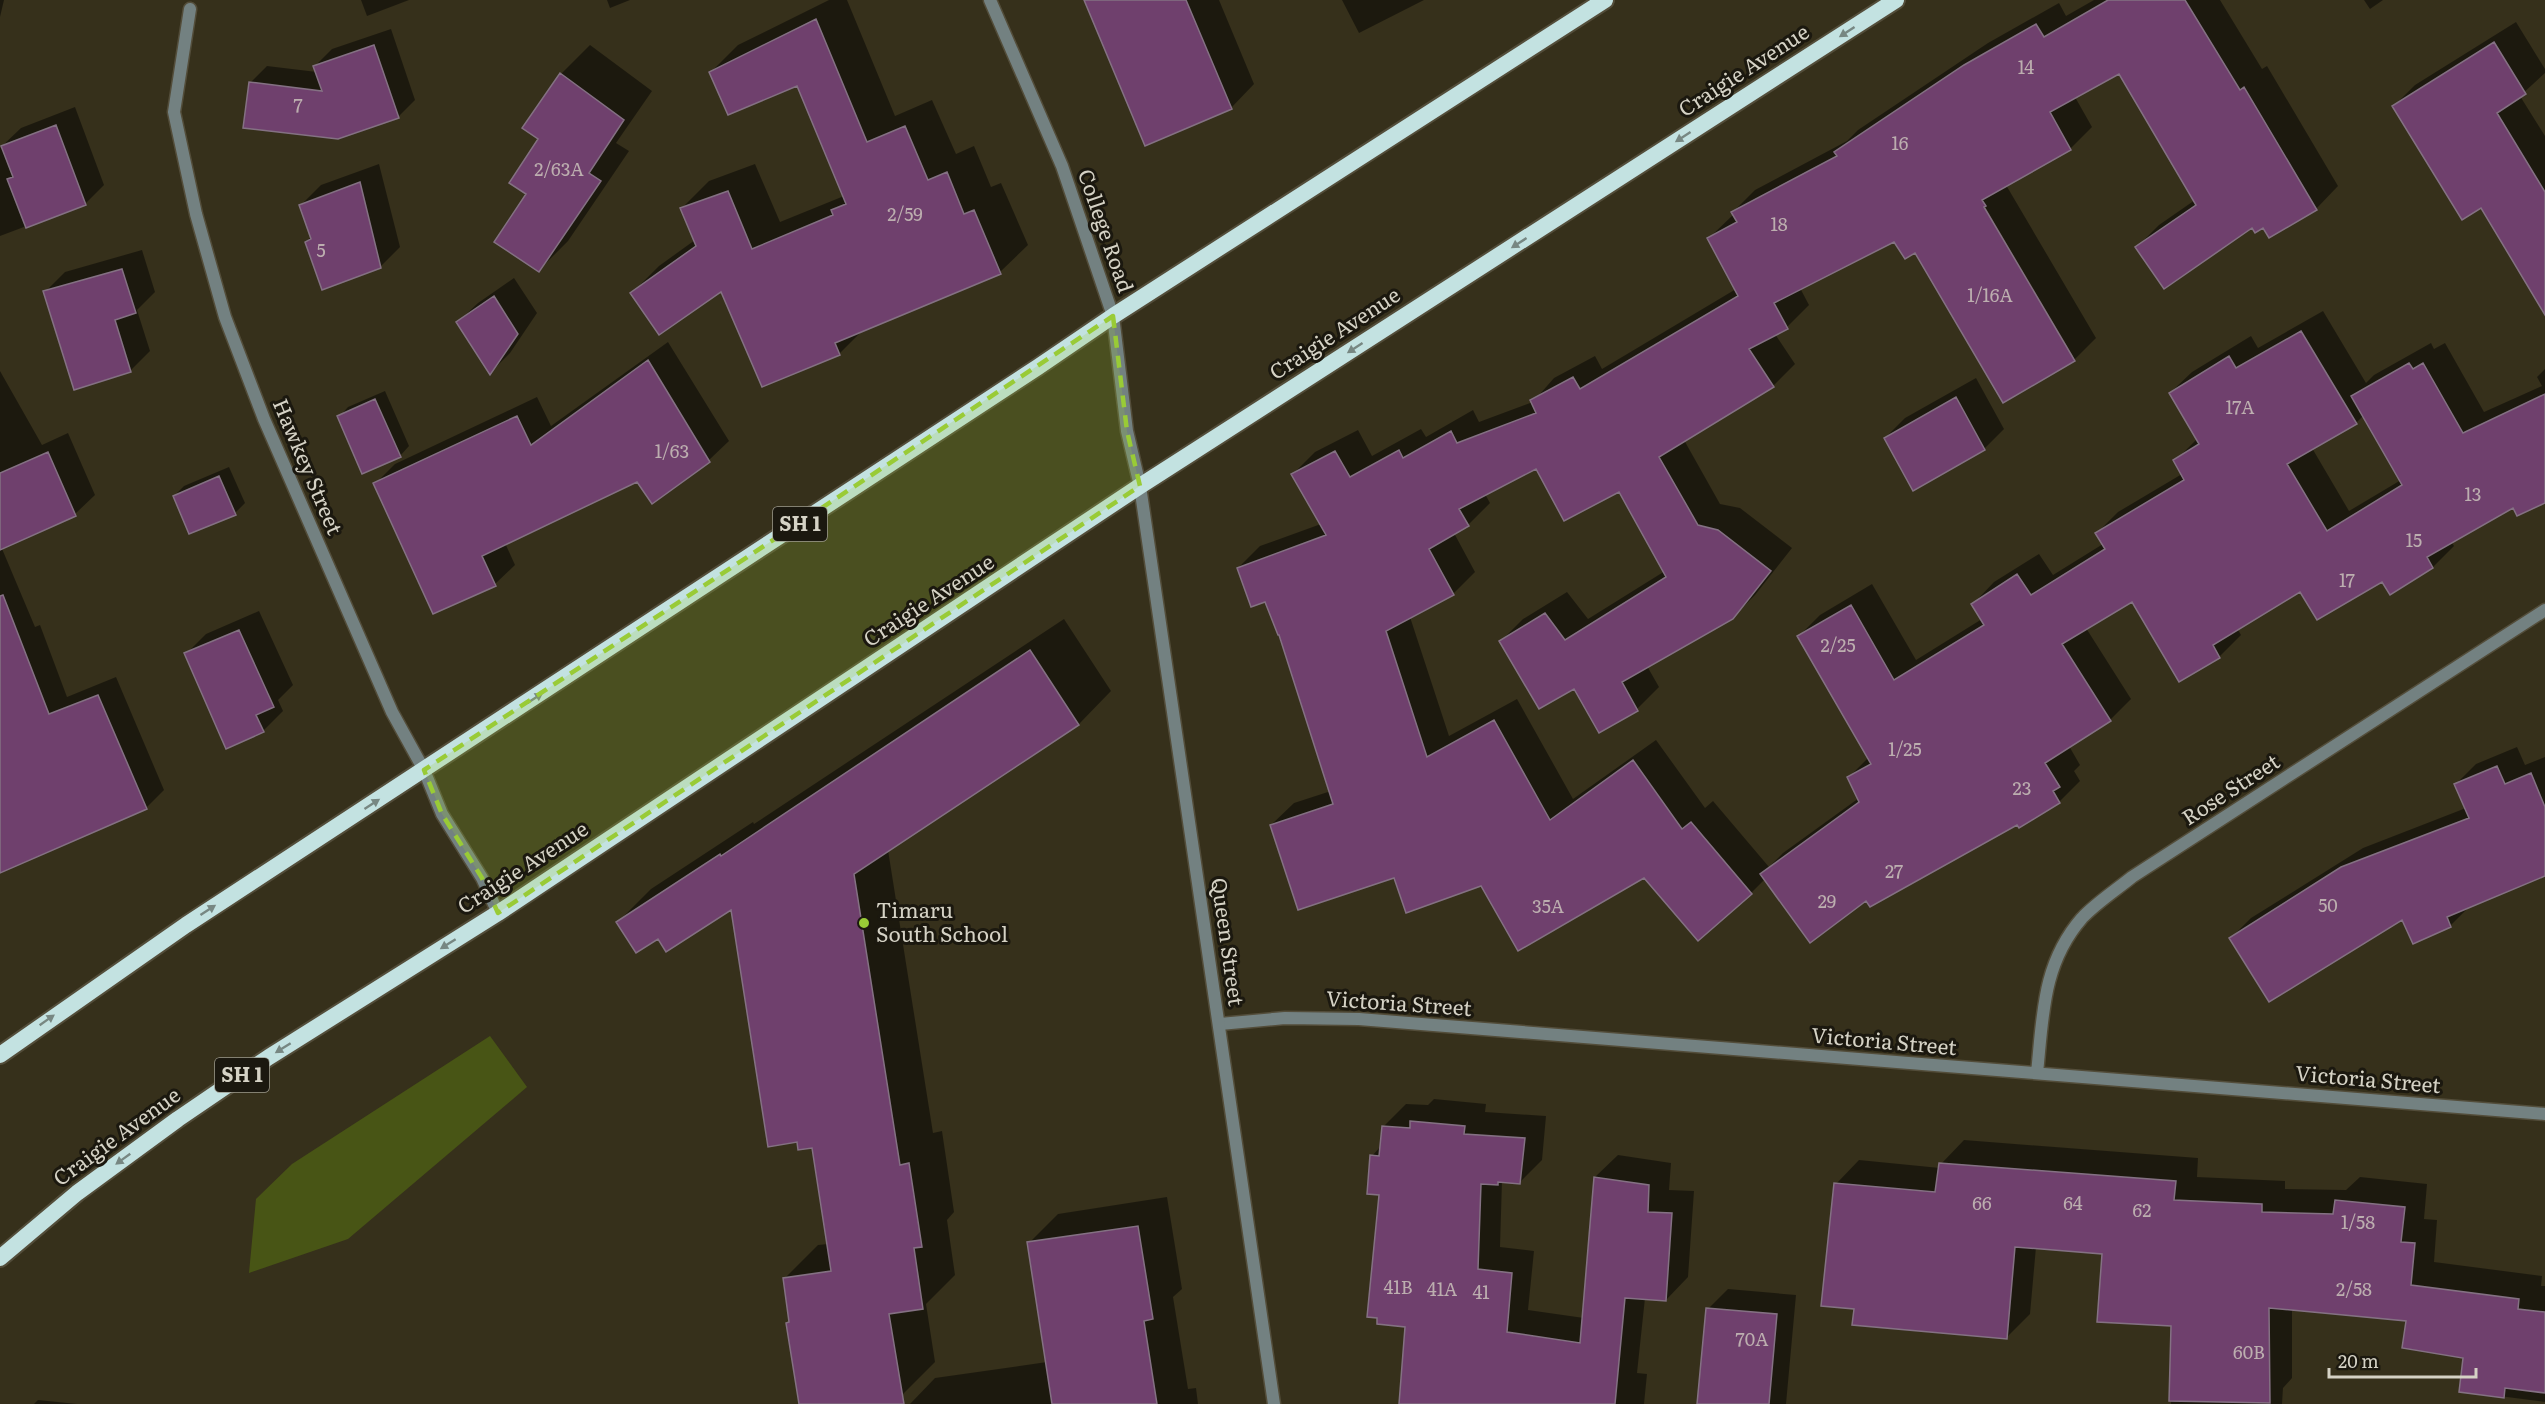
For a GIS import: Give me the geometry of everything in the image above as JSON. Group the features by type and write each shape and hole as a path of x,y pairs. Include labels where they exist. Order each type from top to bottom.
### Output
{"highway":[{"name":"SH 1","path":"0,1055 186,925 424,771 1113,316 1605,0"},
{"name":"Craigie Avenue","path":"0,1258 77,1193 178,1119 269,1057 498,913 1140,486 1896,0"}],"street":[{"name":"College Road","path":"990,0 1062,166 1113,316 1126,431 1140,486"},
{"name":"Hawkey Street","path":"190,9 174,112 196,214 225,317 264,419 392,711 424,771 442,814 482,878 498,913"},
{"name":"Queen Street","path":"1140,486 1274,1404"},
{"name":"Rose Street","path":"2037,1073 2049,980 2062,944 2084,916 2132,877 2545,610"},
{"name":"Victoria Street","path":"1220,1024 1285,1018 1359,1019 2545,1114"}],"highlighted area":[{"path":"1113,316 1127,431 1140,486 498,913 482,878 442,814 424,770"}],"green space":[{"path":"490,1036 527,1087 348,1239 249,1273 256,1199 292,1164"}],"building":[{"path":"1084,0 1186,0 1232,109 1145,146"},
{"path":"2108,0 2185,0 2240,90 2244,87 2317,210 2269,238 2263,228 2255,233 2252,228 2164,289 2135,247 2196,205 2119,74 2050,112 2071,150 1982,200 2075,361 2003,403 1915,253 1905,259 1894,242 1774,303 1788,329 1749,349 1774,387 1659,457 1698,525 1718,530 1771,571 1733,619 1622,682 1638,711 1599,733 1574,689 1539,709 1499,641 1545,613 1565,640 1666,577 1619,492 1564,521 1536,469 1459,509 1469,526 1429,549 1454,595 1386,631 1427,757 1494,720 1550,820 1633,760 1682,829 1691,822 1752,894 1698,941 1644,878 1518,951 1481,886 1406,913 1394,878 1298,910 1270,825 1333,804 1279,635 1265,602 1251,607 1237,568 1326,535 1291,474 1335,451 1350,477 1399,450 1403,458 1451,431 1457,443 1536,413 1530,400 1573,377 1580,389 1738,296 1707,238 1737,222 1731,212 1837,156 1834,152 1964,65 2036,24 2044,37"},
{"path":"816,19 867,142 905,126 928,180 947,172 964,214 974,210 1001,274 835,343 840,355 762,387 721,292 659,335 630,293 696,246 680,208 728,191 752,249 833,215 831,210 846,204 797,86 728,115 709,72"},
{"path":"2494,42 2526,94 2497,113 2545,192 2545,315 2481,208 2462,220 2392,106"},
{"path":"374,45 399,118 338,139 243,128 249,82 322,91 313,66"},
{"path":"560,73 624,120 589,173 601,181 539,272 494,242 526,194 509,183 538,139 522,128"},
{"path":"56,125 86,205 26,228 7,179 13,177 1,146"},
{"path":"360,182 381,268 322,290 305,242 311,239 299,205"},
{"path":"122,269 136,313 115,320 131,372 74,390 43,291"},
{"path":"494,296 518,334 490,375 456,322"},
{"path":"2301,331 2357,424 2287,464 2327,531 2402,485 2351,396 2409,363 2413,369 2423,363 2463,433 2545,394 2545,503 2517,516 2513,508 2427,557 2433,568 2390,595 2382,582 2317,620 2300,592 2213,645 2220,658 2179,682 2132,602 2062,644 2111,721 2045,763 2060,787 2053,791 2060,803 2019,828 2017,825 1870,907 1866,901 1810,943 1760,874 1859,802 1847,777 1871,764 1797,636 1851,605 1894,680 1984,625 1971,604 2017,574 2031,595 2105,549 2095,533 2184,480 2173,460 2199,444 2169,393 2229,356 2236,368"},
{"path":"648,360 710,462 652,504 637,482 482,556 496,586 433,614 373,483 517,416 531,445"},
{"path":"1956,397 1985,450 1913,491 1884,438"},
{"path":"375,399 401,457 362,474 337,416"},
{"path":"48,452 76,516 0,550 0,473"},
{"path":"219,476 236,515 189,534 173,496"},
{"path":"3,595 49,714 98,695 147,809 0,873 0,596"},
{"path":"239,630 274,707 256,715 264,732 226,749 184,653"},
{"path":"1030,650 1079,725 854,874 900,1165 909,1163 922,1247 914,1248 923,1309 889,1314 904,1404 799,1404 786,1323 789,1322 783,1278 831,1271 812,1148 798,1150 797,1142 768,1147 731,910 666,952 658,939 636,953 616,922 720,854 721,856"},
{"path":"2497,766 2505,784 2531,773 2545,807 2545,876 2447,917 2451,927 2413,944 2402,920 2269,1002 2229,938 2341,867 2469,818 2454,784"},
{"path":"1410,1121 1465,1126 1464,1134 1525,1138 1520,1184 1498,1182 1498,1185 1481,1184 1478,1269 1512,1273 1507,1332 1580,1343 1594,1177 1649,1185 1648,1212 1672,1213 1666,1301 1625,1298 1615,1404 1399,1404 1405,1327 1377,1324 1377,1318 1367,1317 1379,1195 1367,1194 1370,1155 1379,1156 1382,1126 1410,1128"},
{"path":"1939,1163 2176,1181 2174,1200 2262,1204 2262,1212 2333,1214 2335,1200 2405,1207 2401,1242 2415,1243 2411,1285 2519,1299 2518,1309 2545,1312 2545,1393 2505,1388 2504,1398 2459,1392 2463,1358 2402,1348 2406,1321 2269,1308 2270,1403 2169,1401 2171,1326 2097,1322 2102,1254 2015,1247 2007,1339 1852,1325 1854,1309 1821,1306 1834,1183 1935,1192"},
{"path":"1138,1226 1153,1319 1144,1321 1157,1404 1052,1404 1027,1242"},
{"path":"1706,1308 1777,1314 1769,1404 1697,1404"}],"place":[{"name":"Timaru South School","path":"864,923"}]}
